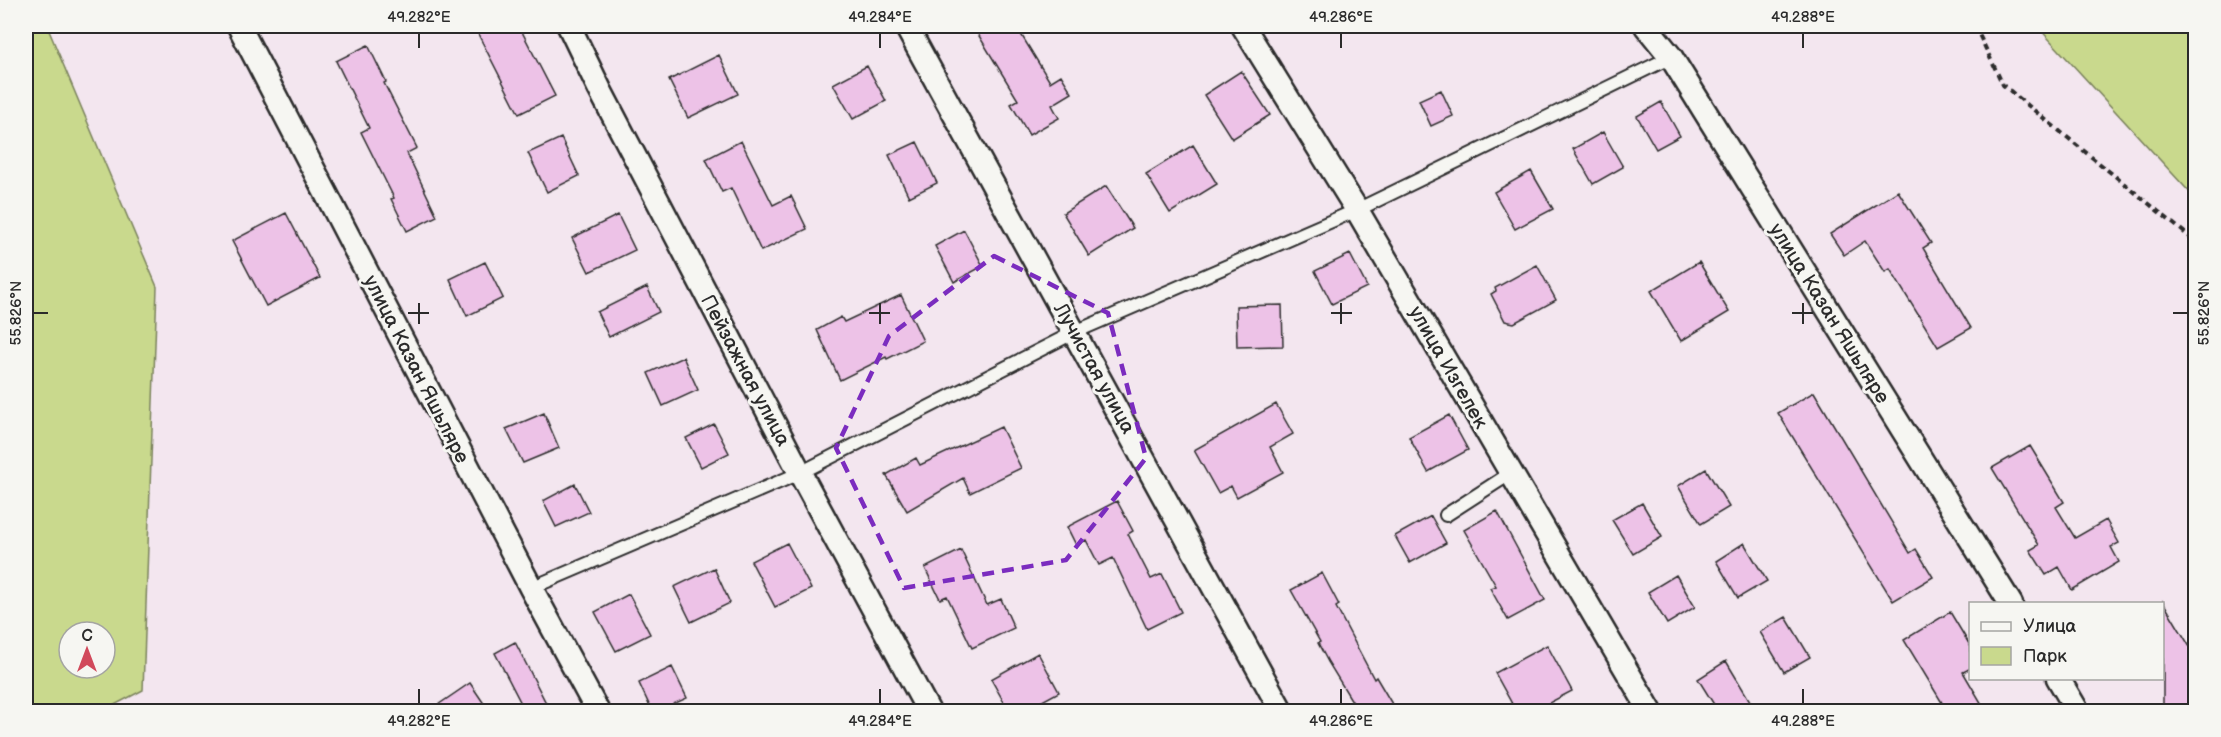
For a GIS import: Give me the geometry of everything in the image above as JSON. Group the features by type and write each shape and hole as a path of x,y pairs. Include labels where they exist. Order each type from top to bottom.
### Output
{"street":[{"name":"улица Казан Яшьляре","path":"239,26 531,588 598,711"},
{"name":"Пейзажная улица","path":"569,26 600,90 800,473 929,711"},
{"name":"Лучистая улица","path":"906,26 1282,711"},
{"name":"улица Изгелек","path":"1243,26 1357,210 1651,711"},
{"name":"улица Казан Яшьляре","path":"1646,26 1671,57 2010,602"},
{"path":"2059,680 2078,711"}],"lane":[{"path":"531,588 800,473 1075,332 1357,210 1671,57"},
{"path":"1446,515 1512,473"}],"path":[{"path":"1975,26 2003,85 2196,242"}],"highlighted area":[{"path":"994,256 1108,313 1146,458 1066,560 904,588 836,448 889,336"}],"green space":[{"path":"26,26 47,26 157,287 143,690 103,711 26,711"},
{"path":"2037,26 2195,26 2195,198"}],"building":[{"path":"474,26 519,26 555,96 519,114"},
{"path":"973,26 1016,26 1050,82 1061,75 1072,93 1052,105 1059,118 1029,135 1011,104 1018,100"},
{"path":"368,45 386,82 384,83 417,148 407,153 437,216 407,231 391,199 394,198 361,132 369,128 336,61"},
{"path":"719,55 738,94 688,118 669,80"},
{"path":"867,66 886,101 853,119 833,84"},
{"path":"1241,71 1270,115 1232,139 1204,95"},
{"path":"1441,90 1453,116 1431,126 1419,100"},
{"path":"1661,102 1680,136 1656,149 1637,116"},
{"path":"1603,132 1623,167 1593,184 1573,149"},
{"path":"561,138 579,176 547,192 528,153"},
{"path":"741,141 773,205 791,196 807,229 761,251 731,188 722,192 706,159"},
{"path":"917,142 937,183 909,197 889,155"},
{"path":"1193,145 1217,184 1170,213 1146,174"},
{"path":"1531,171 1553,209 1515,229 1494,192"},
{"path":"1106,186 1133,228 1089,256 1063,213"},
{"path":"1898,191 1931,243 1923,248 1971,328 1938,347 1890,269 1885,272 1865,241 1844,255 1830,234"},
{"path":"286,213 320,278 266,306 232,241"},
{"path":"618,215 635,250 589,272 572,238"},
{"path":"964,230 983,266 954,282 935,246"},
{"path":"1350,254 1367,287 1332,304 1315,271"},
{"path":"485,262 503,298 467,316 450,279"},
{"path":"1699,262 1729,312 1681,341 1651,291"},
{"path":"1537,265 1556,300 1514,323 1505,321 1491,294 1496,291 1495,288"},
{"path":"647,287 659,312 609,337 597,312"},
{"path":"901,295 923,341 840,380 817,330 841,317 844,322"},
{"path":"1282,305 1283,346 1237,347 1236,306"},
{"path":"683,357 698,390 663,406 648,373"},
{"path":"1814,392 1910,553 1916,549 1933,577 1893,601 1778,413"},
{"path":"1276,404 1293,434 1270,447 1283,472 1237,497 1231,486 1218,493 1194,450"},
{"path":"544,413 559,448 523,463 506,429"},
{"path":"1449,415 1468,450 1428,472 1409,437"},
{"path":"714,424 729,453 701,467 686,438"},
{"path":"1001,427 1021,468 970,493 963,478 907,511 886,475 916,458 920,465"},
{"path":"2030,446 2064,502 2056,507 2075,538 2106,520 2119,543 2111,547 2119,562 2072,590 2059,567 2046,575 2030,550 2039,545 1992,468"},
{"path":"1706,469 1729,507 1701,524 1678,486"},
{"path":"575,484 589,512 556,527 543,501"},
{"path":"1117,501 1133,531 1128,534 1151,579 1162,574 1181,612 1147,629 1113,558 1099,565 1086,540 1076,545 1067,527"},
{"path":"1642,503 1662,537 1633,554 1612,520"},
{"path":"1497,511 1545,600 1508,620 1490,588 1496,586 1464,530"},
{"path":"1431,516 1446,543 1410,563 1395,536"},
{"path":"787,543 811,589 775,607 751,561"},
{"path":"1744,543 1767,581 1738,598 1716,561"},
{"path":"961,550 987,605 1001,599 1014,628 972,648 947,596 940,599 925,568"},
{"path":"714,568 730,603 691,622 674,587"},
{"path":"1322,573 1339,605 1336,607 1374,679 1376,677 1392,704 1379,711 1358,711 1328,662 1318,643 1320,642 1291,590"},
{"path":"1676,575 1695,607 1667,624 1648,592"},
{"path":"629,594 650,634 616,651 595,612"},
{"path":"2164,604 2196,657 2196,711 2163,711"},
{"path":"1950,612 1969,644 1969,669 1963,672 1986,711 1947,711 1904,640"},
{"path":"1786,617 1810,657 1784,672 1760,632"},
{"path":"515,642 547,705 535,711 525,711 495,653"},
{"path":"1547,645 1572,691 1534,711 1516,711 1495,673"},
{"path":"1038,653 1059,692 1024,711 1009,711 991,679"},
{"path":"1726,661 1756,711 1718,711 1698,679"},
{"path":"672,667 687,698 658,711 652,711 639,683"},
{"path":"470,683 489,711 429,711"}]}
